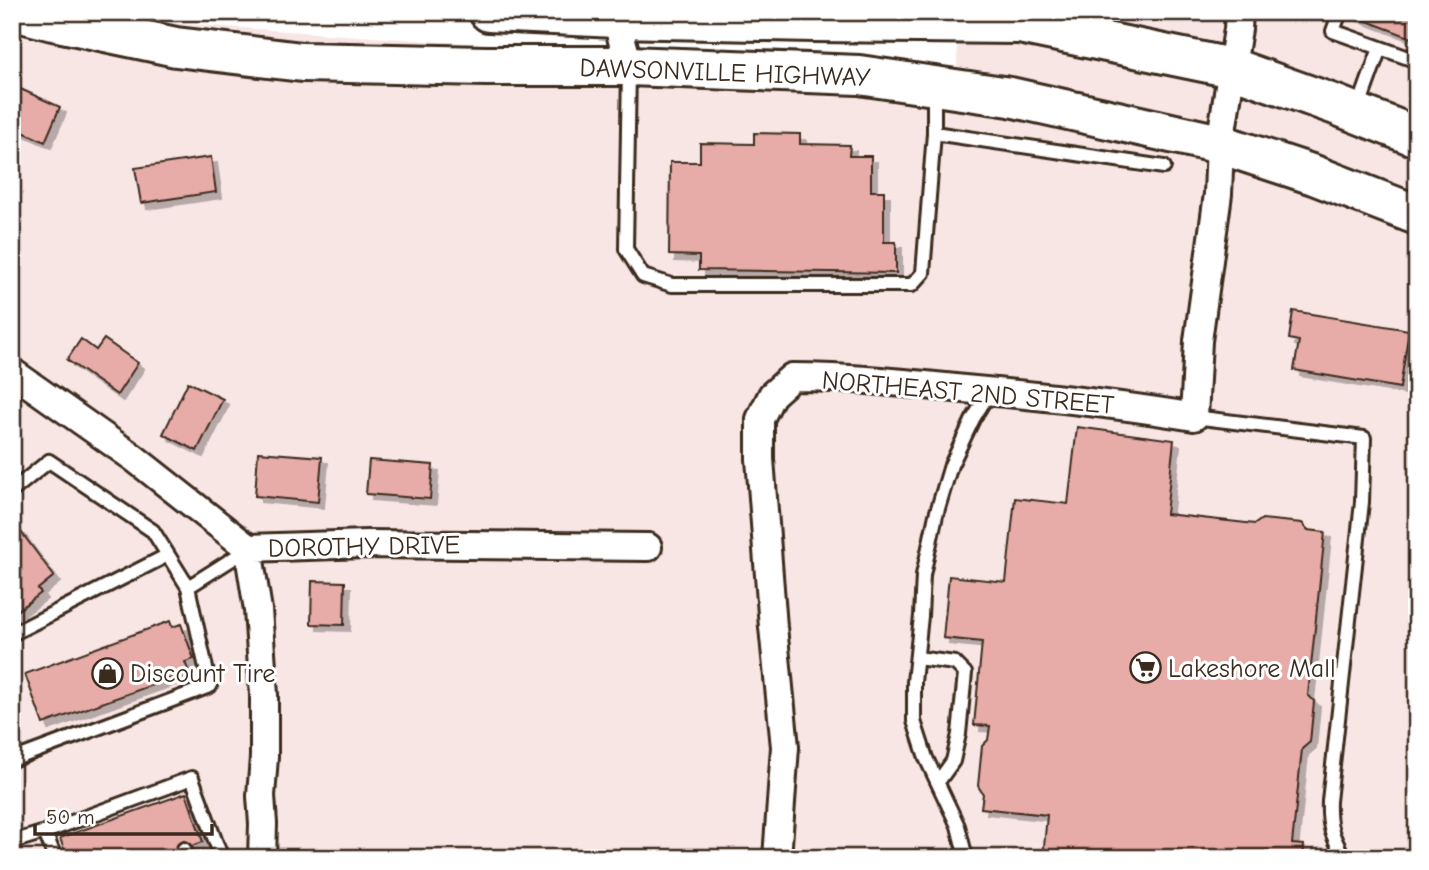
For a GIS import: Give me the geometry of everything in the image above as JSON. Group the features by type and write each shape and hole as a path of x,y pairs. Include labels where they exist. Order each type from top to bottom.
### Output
{"main road":[{"name":"DAWSONVILLE HIGHWAY","path":"18,12 176,47 302,62 629,66 859,75 1010,97 1220,144 1314,175 1417,215"},
{"name":"DAWSONVILLE HIGHWAY","path":"489,12 800,22 1019,24 1231,68 1417,137"}],"street":[{"path":"1194,416 1198,341 1218,194 1220,144 1239,12"},
{"path":"614,15 629,66"},
{"name":"DOROTHY DRIVE","path":"12,372 134,458 248,548 367,544 648,547"},
{"name":"NORTHEAST 2ND STREET","path":"777,858 785,747 760,459 760,419 772,395 792,377 990,391 1194,416"},
{"path":"248,548 258,610 264,695 262,858"}],"lane":[{"path":"1340,12 1333,31 1417,61"},
{"path":"1357,113 1380,48"},
{"path":"629,66 626,249 643,276 672,285 912,285 923,273 934,133 934,86"},
{"path":"934,133 1164,167"},
{"path":"966,858 958,826 926,758 914,721 914,682 923,575 936,515 951,466 973,419 990,391"},
{"path":"1194,416 1364,438 1362,502 1329,801 1331,833 1344,858"},
{"path":"12,491 49,461 153,531 188,587 210,686 12,760"},
{"path":"188,587 248,548"},
{"path":"12,634 168,555"},
{"path":"917,658 955,663 965,673 959,734 953,761 938,782"},
{"path":"12,842 85,823 162,795 192,778 221,856 218,858"},
{"path":"45,832 55,858"}],"shaded area":[{"path":"12,12 431,41 957,69 958,12 1417,12 1417,858 12,858"}],"building":[{"path":"1352,12 1413,12 1417,14 1417,40 1351,15"},
{"path":"14,86 60,107 45,142 12,127"},
{"path":"754,133 800,134 800,144 850,145 849,156 871,156 871,191 884,191 884,242 896,242 896,273 699,270 699,256 669,255 670,162 700,162 700,143 754,144"},
{"path":"211,157 216,192 141,203 135,168"},
{"path":"1293,311 1409,330 1400,388 1294,370 1299,341 1289,339"},
{"path":"81,339 96,350 104,339 138,363 117,395 67,360"},
{"path":"188,382 223,399 197,451 163,434"},
{"name":"Lakeshore Mall","path":"1077,427 1174,440 1166,514 1255,524 1262,519 1302,523 1308,530 1325,532 1308,695 1314,701 1310,742 1302,749 1292,844 1304,845 1303,858 1043,858 1047,815 981,808 983,794 978,786 982,746 988,740 990,726 974,725 982,642 943,638 949,576 1006,582 1015,498 1068,504"},
{"path":"258,452 322,457 318,502 255,496"},
{"path":"369,460 433,465 430,499 366,494"},
{"path":"19,529 54,576 38,589 41,593 13,614 12,534"},
{"path":"312,581 345,582 344,625 311,624"},
{"name":"Discount Tire","path":"170,621 172,627 181,624 194,659 185,662 189,672 43,724 25,674"},
{"path":"186,793 203,842 158,858 67,858 60,838"}],"place":[{"name":"Lakeshore Mall","path":"1145,668"},
{"name":"Discount Tire","path":"107,673"}]}
